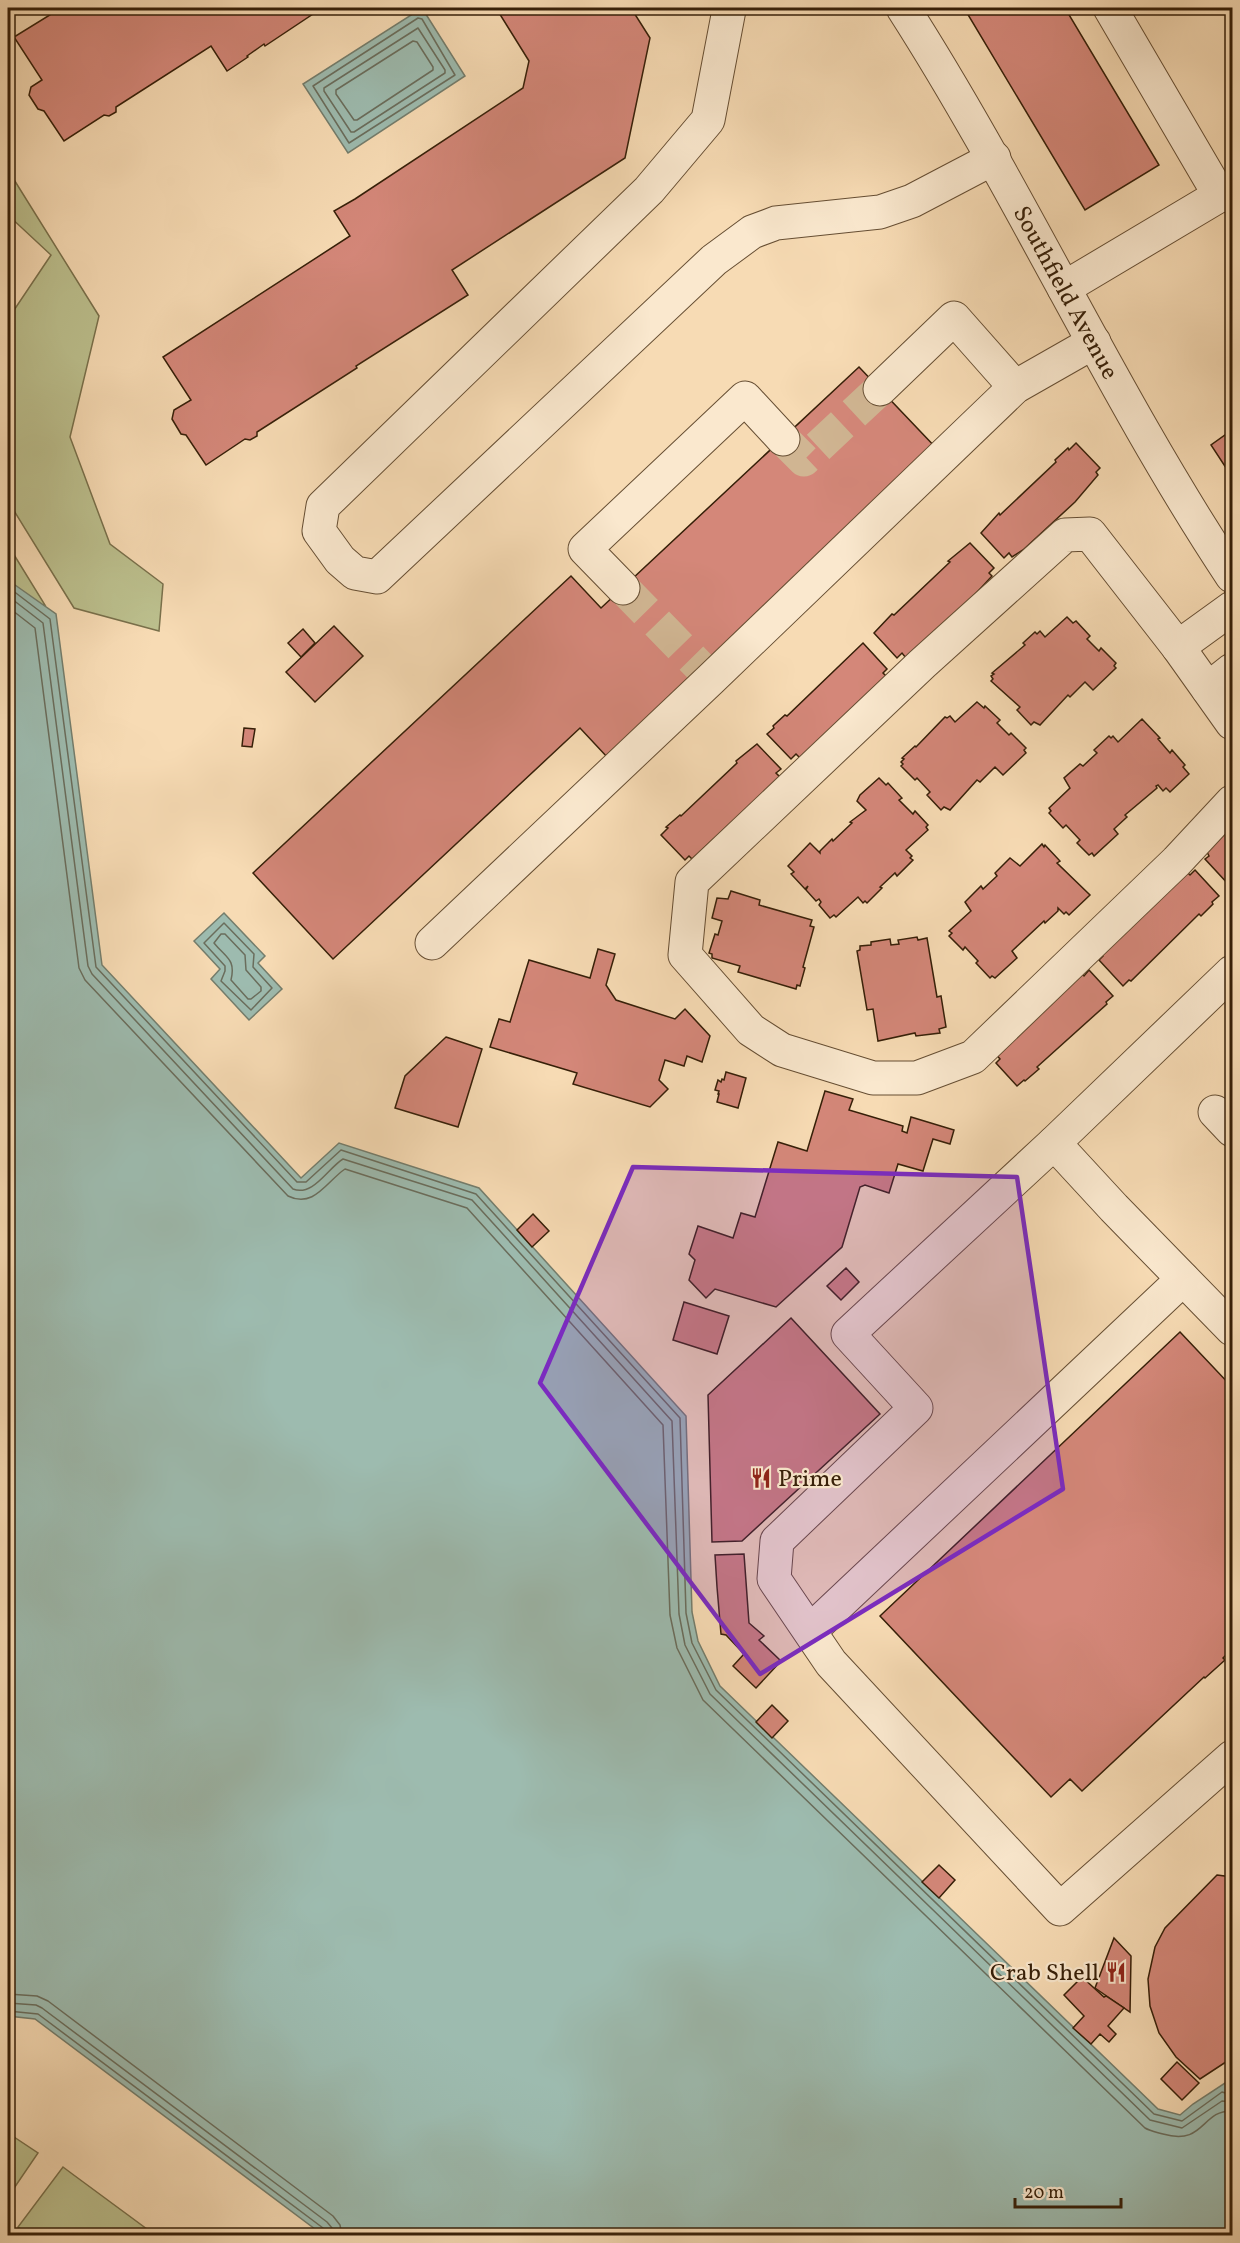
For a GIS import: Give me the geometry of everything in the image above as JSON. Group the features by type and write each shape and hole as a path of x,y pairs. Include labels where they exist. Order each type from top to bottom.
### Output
{"street":[{"path":"728,8 708,120 649,190 323,506 319,531 340,560 355,573 377,577 714,260 752,232 776,223 880,212 912,201 994,158"},
{"name":"Southfield Avenue","path":"903,8 994,158 1173,481 1233,576"},
{"path":"1064,288 1226,192 1110,8"},
{"path":"880,389 954,318 1016,387"},
{"path":"432,943 707,675 1016,387 1094,342"},
{"path":"623,588 585,549 745,398 783,439"},
{"path":"1233,723 1220,679 1178,647 1090,534 1065,534 922,664 692,882 685,955 751,1030 782,1050 873,1078 917,1078 973,1057 1177,861 1233,802"},
{"path":"1178,647 1233,608"},
{"path":"1233,972 1054,1143 848,1334 916,1408 777,1541 774,1579 831,1663 1060,1909 1233,1757"},
{"path":"1054,1143 1183,1279 1230,1323"},
{"path":"810,1631 1183,1279"}],"highlighted area":[{"path":"633,1167 1017,1177 1063,1489 760,1674 540,1383"}],"green space":[{"path":"8,170 99,316 70,437 110,544 163,584 159,631 74,608 8,501 8,319 51,255 8,215"},
{"path":"8,545 45,605 8,601"},
{"path":"8,2133 38,2153 8,2197"},
{"path":"63,2167 155,2235 30,2235 18,2227"}],"water":[{"path":"422,8 465,76 348,153 303,84"},
{"path":"8,580 56,614 102,965 301,1178 339,1143 479,1188 686,1416 692,1612 698,1641 720,1686 1158,2109 1180,2115 1225,2083 1232,2091 1232,2235 323,2235 35,2019 8,2016"},
{"path":"224,913 265,956 258,963 282,989 249,1020 211,979 220,969 194,941"}],"building":[{"path":"61,8 322,8 265,46 264,44 227,71 211,46 116,107 116,112 109,116 104,115 64,141 44,111 38,109 29,95 31,87 42,80 14,37"},
{"path":"496,8 631,8 650,38 625,158 452,270 468,295 257,432 257,436 250,440 245,439 206,465 172,419 174,410 191,400 163,357 350,236 334,211 523,88 529,61"},
{"path":"964,8 1065,8 1159,165 1085,210"},
{"path":"859,367 938,450 608,758 580,728 333,959 253,873 571,576 601,608"},
{"path":"1232,430 1232,477 1211,445"},
{"path":"1076,443 1100,468 1096,472 1098,475 1075,502 1023,550 1012,557 1009,553 1004,558 981,533 999,513 1000,515 1056,462 1055,460"},
{"path":"970,543 994,568 989,573 992,576 968,602 906,658 902,653 897,658 874,633 950,562 948,561"},
{"path":"1067,617 1073,623 1076,621 1090,636 1087,639 1099,651 1101,648 1116,663 1114,666 1116,668 1093,690 1085,682 1070,697 1068,695 1040,725 1034,722 1031,725 1017,710 1020,707 991,681 993,679 991,676 994,674 992,673 1025,645 1023,643 1035,632 1037,634 1040,631 1045,637"},
{"path":"334,626 363,656 315,702 286,672"},
{"path":"303,629 315,643 301,657 288,643"},
{"path":"863,643 887,669 883,673 886,676 800,758 796,754 791,759 767,734"},
{"path":"977,702 1000,720 997,723 1026,748 1024,750 1026,753 1003,775 995,767 980,782 977,780 950,810 944,807 941,810 927,795 930,792 901,766 904,759 902,758 945,717 950,716 955,722"},
{"path":"1142,719 1160,738 1158,739 1170,753 1172,750 1185,765 1183,767 1189,774 1170,792 1166,788 1163,791 1158,785 1156,786 1157,788 1125,815 1127,817 1114,829 1118,834 1094,856 1092,853 1089,855 1077,843 1080,840 1066,825 1063,828 1049,813 1051,811 1049,808 1070,788 1064,778 1080,764 1083,766 1097,753 1094,750 1109,736 1111,738 1113,736 1118,742"},
{"path":"244,728 255,729 252,747 242,746"},
{"path":"757,744 781,769 776,773 780,777 692,859 689,856 685,860 661,835 668,828 666,827 681,816 737,763 736,761"},
{"path":"879,778 886,785 888,783 902,798 899,800 913,814 915,811 928,825 926,827 928,830 906,850 913,860 897,876 895,873 880,887 882,888 867,903 865,901 863,903 858,897 836,917 834,915 830,918 819,905 821,902 819,899 816,901 806,890 808,886 805,889 791,874 794,872 788,866 810,843 820,853 832,839 833,841 852,823 850,822 866,810 857,801 860,795"},
{"path":"1232,828 1232,883 1230,886 1205,859 1209,856 1207,852"},
{"path":"1042,844 1060,861 1057,863 1090,895 1069,915 1066,912 1064,914 1058,908 1058,911 1012,951 1017,958 995,978 992,976 990,978 965,947 963,950 949,936 952,933 949,931 971,911 965,902 981,886 983,889 997,876 995,873 1010,858 1020,866"},
{"path":"1195,870 1219,896 1201,916 1199,914 1131,981 1129,980 1123,986 1099,960 1103,956 1100,953 1187,872 1190,875"},
{"path":"731,891 760,900 759,905 812,920 810,926 814,927 803,967 805,968 800,986 797,985 796,989 738,972 740,966 712,958 712,954 709,953 722,921 712,918 717,898 728,899"},
{"path":"917,937 918,940 927,938 937,997 941,996 946,1027 939,1029 940,1033 916,1036 915,1033 878,1041 873,1009 867,1010 857,951 860,950 860,946 871,945 871,942 890,939 891,945 899,944 898,940"},
{"path":"598,949 615,954 606,985 616,1000 675,1019 685,1009 710,1036 702,1062 687,1056 684,1066 665,1060 659,1080 668,1089 650,1107 573,1084 577,1073 490,1047 499,1019 510,1022 529,960 590,978"},
{"path":"1089,970 1113,996 1037,1067 1039,1069 1017,1086 996,1063 1000,1059 995,1053 1081,973 1084,976"},
{"path":"446,1037 482,1049 458,1127 395,1108 405,1076"},
{"path":"726,1072 746,1078 738,1108 717,1102 719,1091 715,1090 718,1080 721,1082 722,1079 724,1080"},
{"path":"825,1091 853,1099 849,1110 903,1126 902,1131 907,1133 911,1117 954,1130 950,1144 933,1139 923,1171 898,1164 889,1193 865,1185 860,1187 842,1247 776,1307 715,1289 706,1298 689,1280 695,1260 689,1254 698,1226 733,1238 741,1213 755,1217 778,1142 807,1151"},
{"path":"533,1214 549,1231 532,1247 517,1230"},
{"path":"846,1268 859,1282 841,1300 827,1286"},
{"path":"684,1302 729,1316 717,1354 673,1340"},
{"name":"Prime","path":"791,1318 880,1414 742,1541 712,1542 708,1395"},
{"path":"1180,1332 1232,1387 1232,1649 1223,1658 1225,1660 1082,1791 1070,1779 1051,1797 880,1616"},
{"path":"744,1554 749,1623 764,1636 759,1640 781,1661 756,1688 733,1666 744,1654 726,1635 721,1634 715,1555"},
{"path":"772,1705 788,1721 772,1738 756,1722"},
{"path":"939,1865 955,1880 939,1898 922,1882"},
{"path":"1217,1875 1232,1877 1232,2058 1200,2079 1176,2057 1159,2033 1150,2006 1148,1979 1155,1947 1165,1928"},
{"name":"Crab Shell","path":"1114,1938 1131,1956 1130,2012 1095,1988"},
{"path":"1082,1977 1104,1997 1106,1996 1124,2008 1108,2026 1116,2034 1109,2042 1100,2034 1091,2044 1073,2028 1084,2016 1064,1995"},
{"path":"1177,2062 1199,2083 1182,2100 1161,2079"}],"tunnel":[{"path":"783,439 804,460 880,389"},
{"path":"623,588 703,670"}],"place":[{"name":"Prime","path":"761,1478"},
{"name":"Crab Shell","path":"1116,1972"}]}
